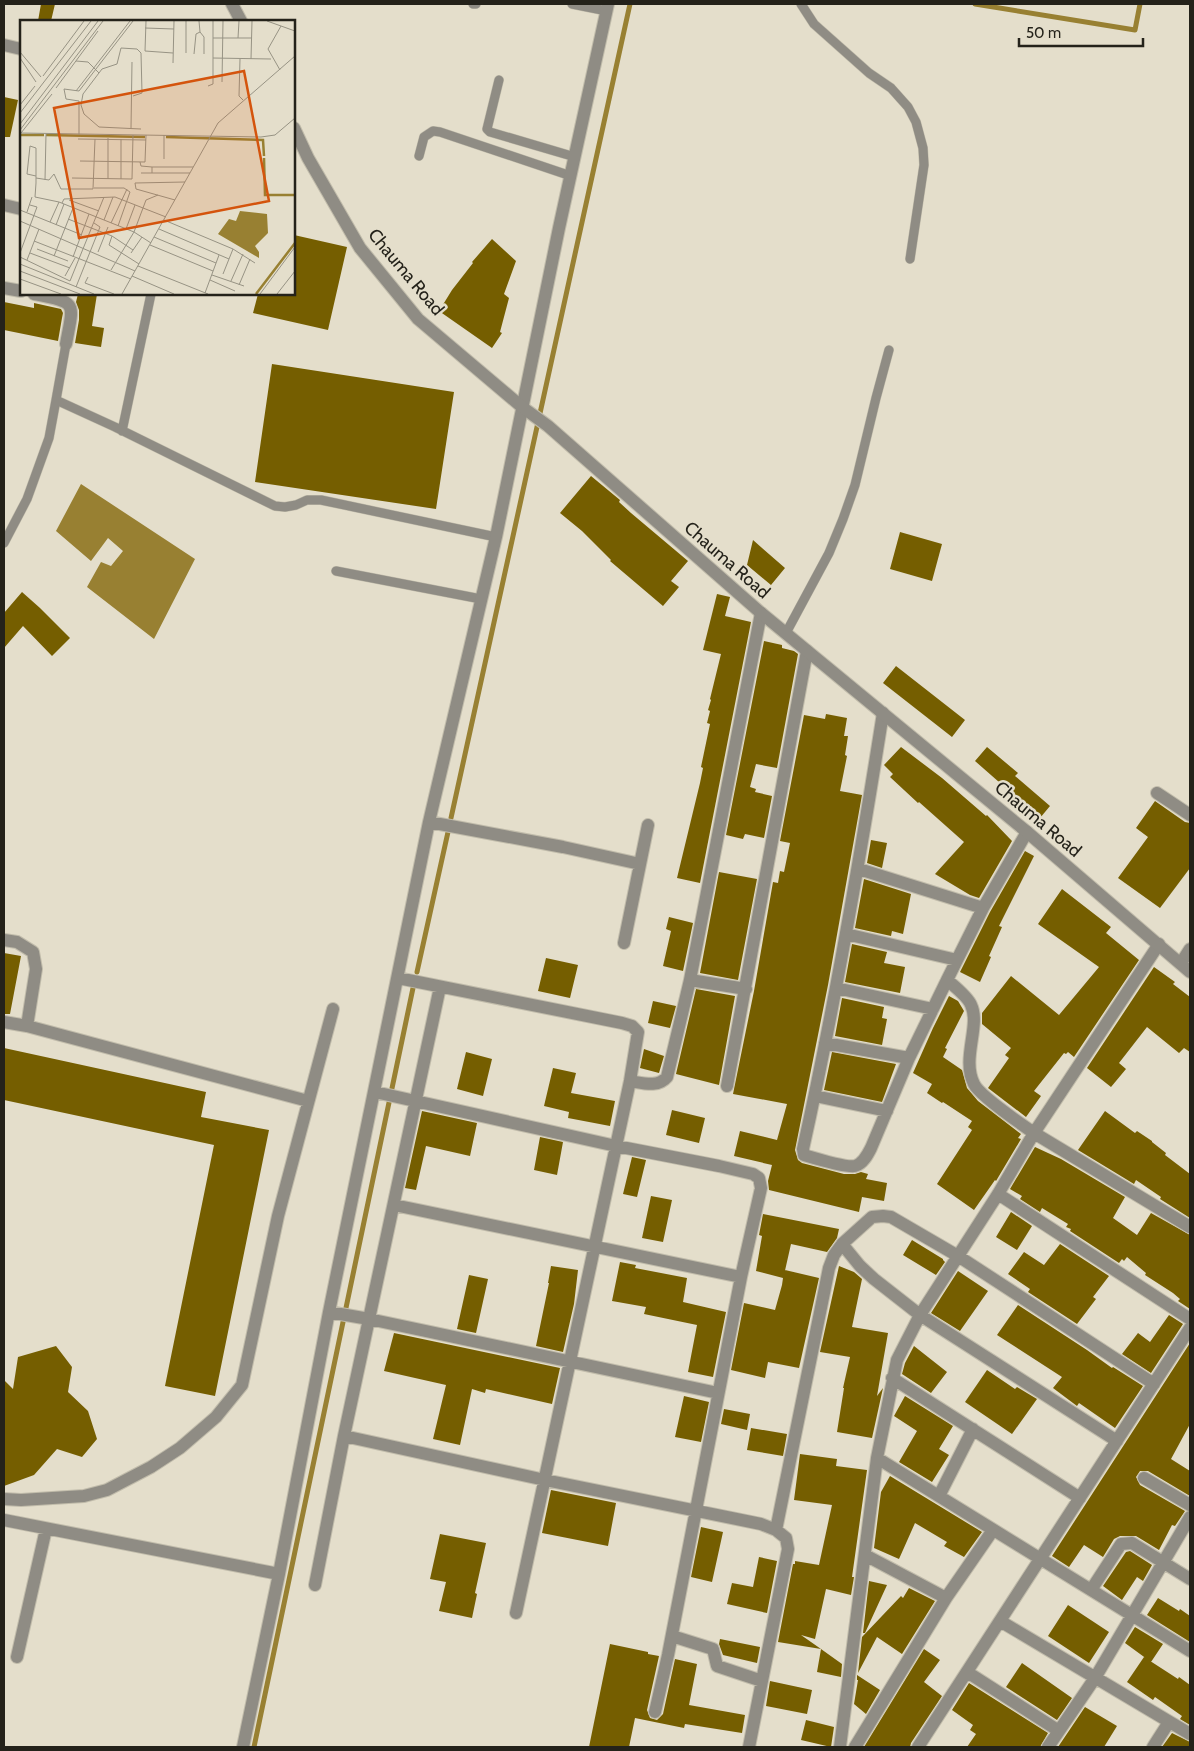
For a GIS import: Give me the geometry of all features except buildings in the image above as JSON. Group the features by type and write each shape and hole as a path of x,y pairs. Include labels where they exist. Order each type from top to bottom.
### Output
{"street":[{"path":"232,4 240,20"},
{"path":"243,1747 333,1313 375,1092 430,822 526,410 571,176 607,7"},
{"path":"4,45 20,49"},
{"name":"Chauma Road","path":"295,130 308,158 360,248 418,319 526,410 548,426 761,613 1027,832 1185,968"},
{"path":"4,205 20,209"},
{"path":"4,288 20,291"},
{"path":"39,295 63,300 69,304 72,310 66,344"},
{"path":"630,1081 656,1084 667,1076 690,980 761,613"},
{"path":"727,1086 807,650"},
{"path":"883,713 859,869 803,1149 804,1155 844,1165 856,1166 862,1162 872,1148 909,1058 957,960 983,908 1027,832"},
{"path":"1157,793 1190,815"},
{"path":"430,822 563,847 640,864"},
{"path":"624,943 648,825"},
{"path":"859,869 983,908"},
{"path":"846,934 957,960"},
{"path":"4,940 17,942 32,952 36,969 27,1026"},
{"path":"840,1747 876,1458 897,1360 920,1315 998,1194 1034,1133 1159,944"},
{"path":"1185,968 1190,950"},
{"path":"398,978 632,1026 638,1032 630,1081 516,1612"},
{"path":"690,980 746,989"},
{"path":"948,980 971,1004 974,1016 969,1072 975,1086 1014,1120 1190,1227"},
{"path":"315,1585 344,1436 440,987"},
{"path":"836,988 933,1009"},
{"path":"4,1499 21,1500 84,1496 107,1490 151,1467 180,1448 216,1418 242,1385 265,1271 333,1009"},
{"path":"4,1022 27,1026 308,1101"},
{"path":"825,1043 909,1058"},
{"path":"375,1092 616,1146 753,1174 760,1178 760,1188 718,1393 672,1636 654,1712"},
{"path":"815,1096 887,1110"},
{"path":"998,1194 1190,1320"},
{"path":"394,1205 741,1277"},
{"path":"776,1530 829,1268 834,1255 842,1244 872,1217 891,1217 958,1256 1154,1384"},
{"path":"842,1244 860,1266 874,1279 920,1315 1117,1441"},
{"path":"333,1313 350,1315 718,1393"},
{"path":"918,1747 1190,1328"},
{"path":"892,1378 1080,1498"},
{"path":"939,1496 972,1429"},
{"path":"344,1436 696,1512 761,1524 776,1530 786,1538 788,1549 749,1747"},
{"path":"876,1458 1190,1651"},
{"path":"1144,1478 1190,1505"},
{"path":"1048,1747 1095,1678 1190,1517"},
{"path":"4,1520 279,1574"},
{"path":"17,1657 46,1529"},
{"path":"855,1747 946,1598 993,1530"},
{"path":"1091,1590 1121,1544 1132,1543 1190,1579"},
{"path":"865,1555 946,1598"},
{"path":"1000,1621 1190,1734"},
{"path":"672,1636 713,1649 717,1666 762,1681"},
{"path":"967,1672 1059,1731"},
{"path":"1153,1747 1169,1722"}],"lane":[{"path":"572,4 607,7"},
{"path":"801,4 814,24 869,73 891,88 908,107 916,122 924,148 924,165 910,259"},
{"path":"500,80 487,129 490,132 575,157"},
{"path":"419,156 424,137 433,132 440,132 571,176"},
{"path":"122,431 151,295"},
{"path":"4,544 27,499 49,438 66,344"},
{"path":"786,633 829,553 843,519 855,485 889,350"},
{"path":"56,400 275,506 285,507 307,500 320,500 496,537"},
{"path":"336,571 481,599"}],"shaded area":[{"path":"81,484 195,559 154,639 87,587 101,562 111,566 123,551 108,538 91,561 56,531"}],"waterway":[{"path":"451,818 630,4"},
{"path":"975,4 1135,30 1140,4"},
{"path":"417,972 448,832"},
{"path":"254,1747 413,988"}]}
